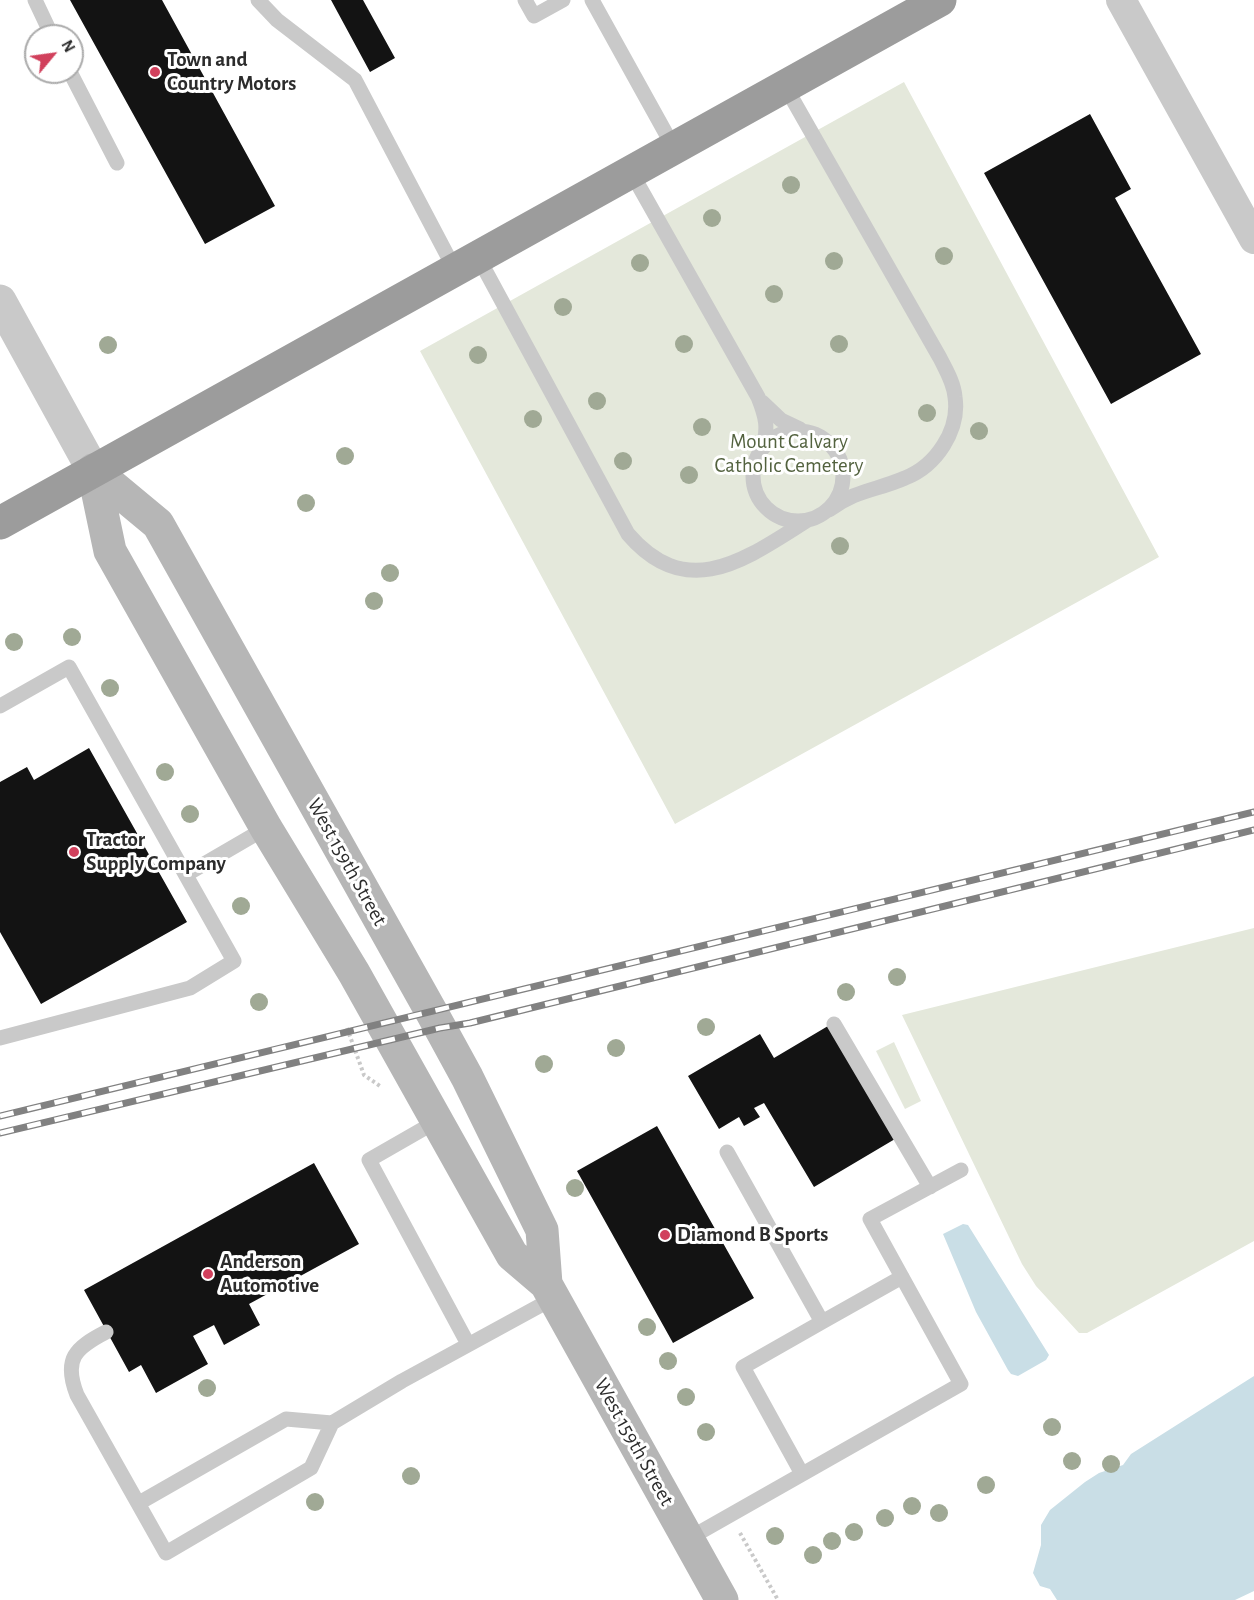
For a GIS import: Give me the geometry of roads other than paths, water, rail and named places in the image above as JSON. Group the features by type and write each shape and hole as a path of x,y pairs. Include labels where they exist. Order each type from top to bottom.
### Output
{"highway":[{"path":"0,523 940,0"}],"main road":[{"name":"West 159th Street","path":"93,470 110,551 266,828 354,973 512,1255 550,1291 722,1600"},
{"name":"West 159th Street","path":"93,470 158,524 440,1028 467,1077 542,1230 550,1291"}],"street":[{"path":"1121,0 1254,239"},
{"name":"West 159th Street","path":"0,301 93,470"}],"lane":[{"path":"35,0 46,24"},
{"path":"258,0 277,20 355,80 628,534 639,547 666,566 698,571 729,566 829,510 849,495 909,477 937,456 954,423 955,395 940,358 785,86"},
{"path":"525,0 534,16 563,0"},
{"path":"592,0 674,148"},
{"path":"76,84 117,163"},
{"path":"631,172 758,397 765,414 768,432 755,461 754,489 774,520 776,540"},
{"path":"758,397 781,420 826,440 837,452 850,480 860,486 872,488"},
{"path":"762,448 784,432 805,431"},
{"path":"829,510 839,497 843,482 843,468"},
{"path":"769,510 785,520 808,520"},
{"path":"0,706 69,667 187,874 234,962 190,988 0,1038"},
{"path":"187,874 266,828"},
{"path":"834,1024 930,1187"},
{"path":"436,1121 369,1160 468,1344"},
{"path":"727,1152 822,1322"},
{"path":"688,1539 961,1384 870,1219 961,1170"},
{"path":"802,1474 743,1368 902,1277"},
{"path":"138,1503 286,1419 332,1423 468,1344 550,1291"},
{"path":"106,1332 85,1342 75,1353 71,1380 77,1395 166,1553 312,1468 332,1423"}],"water":[{"path":"963,1224 968,1225 1049,1355 1046,1360 1018,1376 1011,1374 1008,1370 976,1312 943,1234"},
{"path":"1254,1376 1254,1591 1235,1600 1057,1600 1050,1589 1040,1586 1033,1573 1041,1545 1041,1525 1050,1510 1085,1482 1099,1473 1123,1465 1131,1454"}],"railway":[{"path":"0,1116 1254,812"},
{"path":"0,1133 440,1028 470,1023 1254,830"}],"place":[{"name":"Town and Country Motors","path":"155,72"},
{"name":"Tractor Supply Company","path":"74,852"},
{"name":"Diamond B Sports","path":"665,1235"},
{"name":"Anderson Automotive","path":"208,1274"}],"park label":[{"name":"Mount Calvary Catholic Cemetery","path":"789,454"}]}
